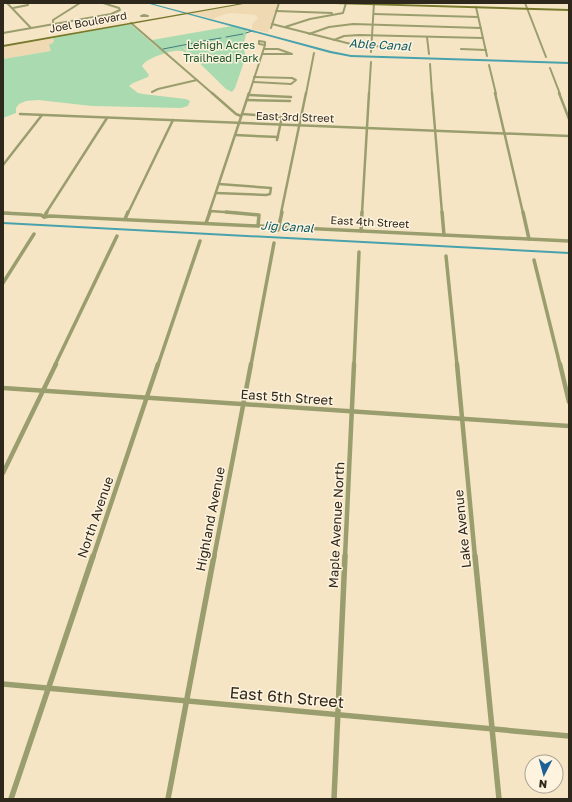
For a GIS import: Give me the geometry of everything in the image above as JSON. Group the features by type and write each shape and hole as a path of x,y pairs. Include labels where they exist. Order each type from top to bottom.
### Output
{"main road":[{"path":"220,3 225,7"},
{"name":"Joel Boulevard","path":"3,45 248,3"},
{"path":"334,3 446,5 569,10"}],"street":[{"path":"7,3 31,28"},
{"path":"53,24 53,20 80,3"},
{"path":"3,33 114,14 120,10 119,8 103,3"},
{"path":"271,28 279,3"},
{"path":"284,27 310,18 345,13 346,3"},
{"path":"526,3 546,57"},
{"path":"371,52 374,4"},
{"path":"13,8 28,5"},
{"path":"476,7 487,56"},
{"path":"276,11 341,14"},
{"path":"374,14 478,17"},
{"path":"145,17 149,20"},
{"path":"131,23 236,114 280,115 282,117 278,139 235,135"},
{"path":"272,24 351,44"},
{"path":"309,34 324,28 340,25 373,24 481,28"},
{"path":"334,40 349,35 483,38"},
{"path":"427,37 429,54"},
{"path":"372,46 396,47"},
{"path":"206,223 264,47 278,49 292,54 262,54"},
{"path":"461,49 486,50"},
{"path":"278,228 314,53"},
{"path":"361,231 371,62"},
{"path":"430,64 444,235"},
{"path":"489,65 529,239"},
{"path":"550,68 569,119"},
{"path":"253,82 291,84 296,82 296,78 254,77"},
{"path":"152,92 158,89 197,80"},
{"path":"247,100 290,103 292,96 248,95"},
{"name":"East 3rd Street","path":"20,114 569,136"},
{"path":"3,165 42,115"},
{"path":"44,218 107,118"},
{"path":"125,220 173,120"},
{"path":"216,193 266,195 270,194 271,188 218,184"},
{"path":"210,211 259,215 258,226"},
{"name":"East 4th Street","path":"3,213 41,215 44,218 50,216 569,241"},
{"path":"3,283 34,234"},
{"path":"3,473 117,236"},
{"name":"North Avenue","path":"11,799 200,241"},
{"name":"Highland Avenue","path":"168,799 274,243"},
{"name":"Maple Avenue North","path":"334,799 359,252"},
{"name":"Lake Avenue","path":"446,256 499,799"},
{"path":"534,260 569,402"},
{"name":"East 5th Street","path":"3,388 569,426"},
{"name":"East 6th Street","path":"3,684 569,736"}],"shaded area":[{"path":"250,3 279,3 268,33 252,29 252,24 258,18 255,15 231,13 213,19 191,13"},
{"path":"53,38 54,42 51,51 3,59 3,47"}],"green space":[{"name":"Lehigh Acres Trailhead Park","path":"130,24 159,49 152,40 232,26 247,30 243,47 246,56 235,88 232,92 226,89 181,45 192,58 182,51 173,51 154,57 142,66 149,75 148,77 129,86 138,93 186,99 190,101 188,106 181,108 92,106 38,100 26,101 19,104 16,108 16,113 3,118 3,59 51,51 49,45 54,42 53,38"}],"waterway":[{"name":"Able Canal","path":"147,3 351,56 569,63"},
{"name":"Able Canal","path":"246,33 252,31"},
{"path":"226,37 243,34"},
{"path":"197,42 221,38"},
{"path":"163,49 194,43"},
{"name":"Jig Canal","path":"3,223 569,253"}]}
